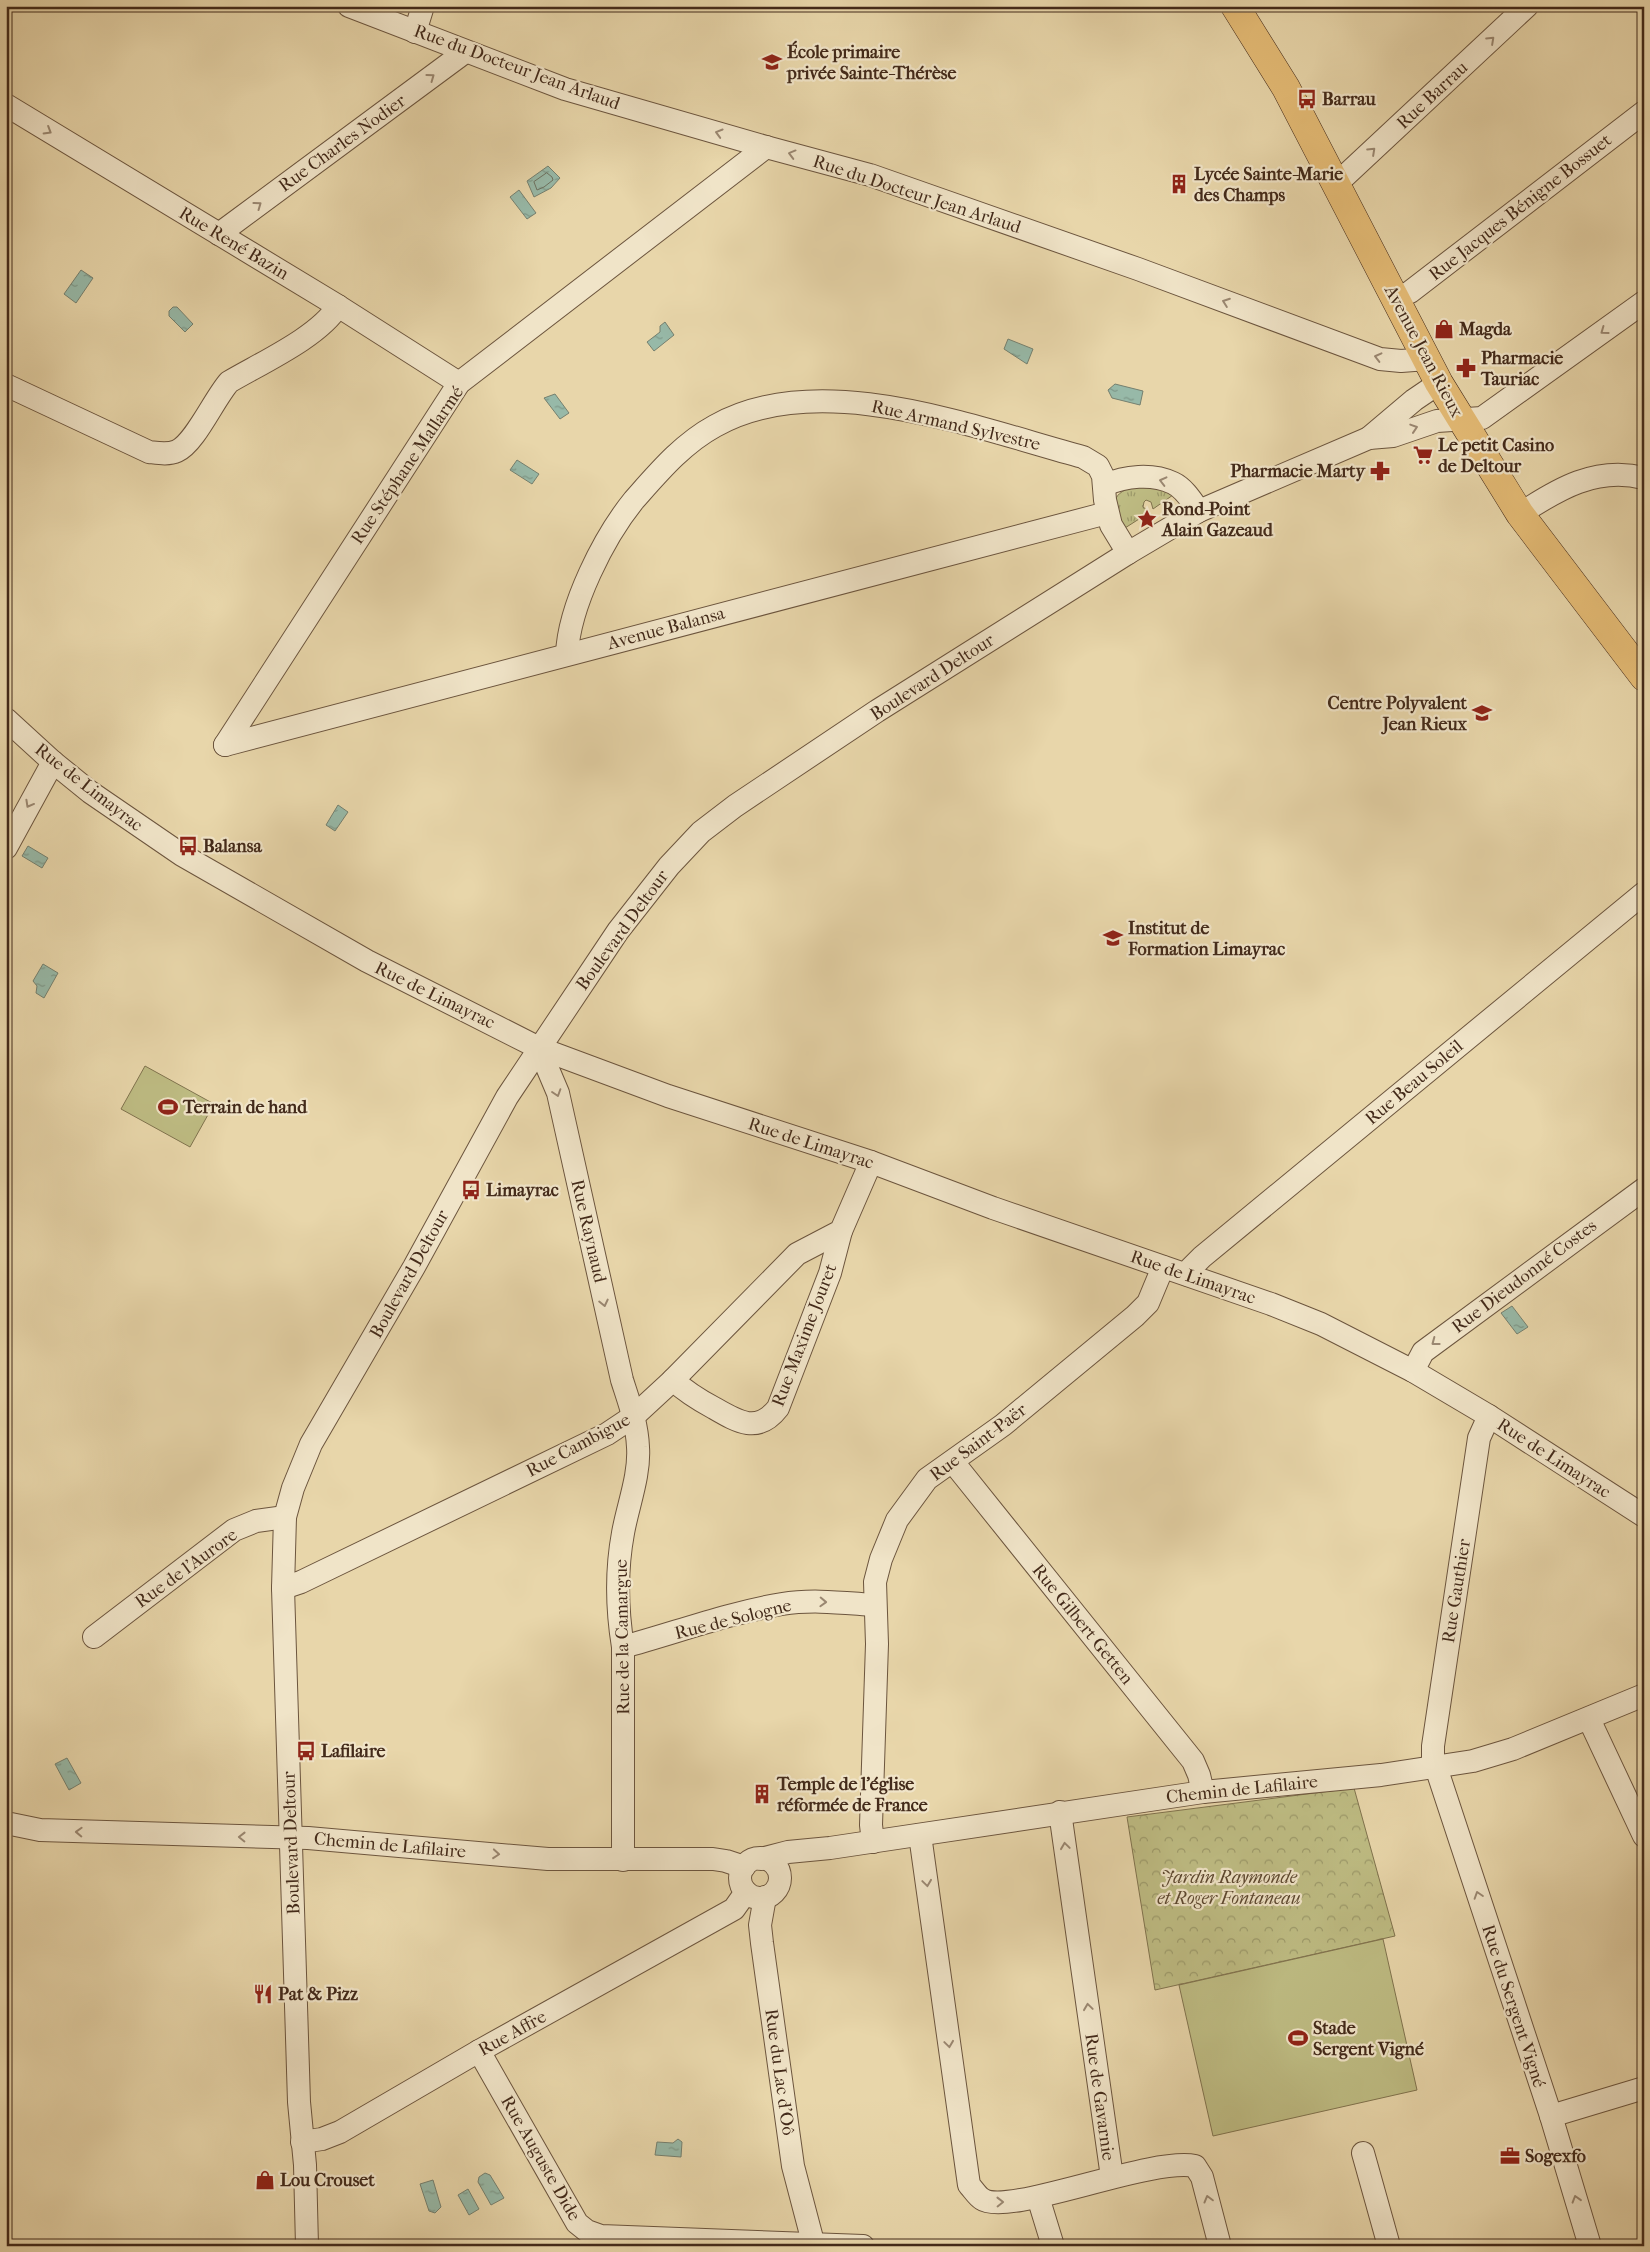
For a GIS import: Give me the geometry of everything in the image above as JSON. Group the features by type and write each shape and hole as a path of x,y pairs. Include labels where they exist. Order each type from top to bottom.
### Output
{"main road":[{"name":"Avenue Jean Rieux","path":"1235,6 1286,88 1460,420 1520,514 1644,677"}],"street":[{"name":"Rue du Docteur Jean Arlaud","path":"349,6 565,89 766,147 870,174 1138,269 1380,359 1401,361 1433,371"},
{"path":"415,32 423,6"},
{"name":"Rue Barrau","path":"1335,183 1346,176 1527,6"},
{"name":"Rue Charles Nodier","path":"218,234 465,52"},
{"name":"Rue René Bazin","path":"6,106 338,306 459,383"},
{"name":"Rue Jacques Bénigne Bossuet","path":"1396,299 1410,292 1644,112"},
{"name":"Rue Stéphane Mallarmé","path":"225,745 459,383 766,147"},
{"name":"Boulevard Deltour","path":"1369,438 1392,436 1437,421 1482,418 1644,302"},
{"path":"6,385 149,452 166,454 177,451 189,442 220,392 230,382 314,332 332,316 338,306"},
{"name":"Boulevard Deltour","path":"307,2246 305,2165 299,2102 283,1588 285,1517 293,1488 311,1444 414,1267 507,1097 646,894 668,866 701,832 735,806 877,711 1128,553 1199,511 1369,438 1414,400 1433,371"},
{"name":"Rue Armand Sylvestre","path":"567,654 567,641 573,618 587,582 604,542 629,506 664,466 689,444 714,426 747,411 779,404 821,400 875,404 928,415 1083,457 1098,466 1105,485"},
{"path":"1520,514 1559,489 1589,478 1623,475 1644,478"},
{"path":"1128,553 1111,525 1107,513 1105,485 1134,476 1174,483 1186,493 1199,511"},
{"name":"Avenue Balansa","path":"225,745 1107,513"},
{"name":"Rue de Limayrac","path":"6,719 53,762 90,792 206,870 411,985 516,1035 539,1048 668,1096 871,1162 1321,1324 1413,1371 1489,1416 1644,1516"},
{"path":"6,848 53,762"},
{"name":"Rue Beau Soleil","path":"1188,1275 1191,1268 1202,1257 1644,893"},
{"name":"Rue Raynaud","path":"539,1048 558,1093 620,1371 634,1416"},
{"path":"841,1231 871,1162"},
{"name":"Rue Dieudonné Costes","path":"1413,1371 1423,1352 1644,1189"},
{"name":"Rue Cambigue","path":"283,1588 301,1582 607,1434 634,1416 673,1380 797,1254 841,1231"},
{"name":"Rue Maxime Jouret","path":"673,1380 687,1393 737,1422 763,1422 772,1416 778,1408 830,1273 841,1231"},
{"name":"Rue Saint-Paër","path":"873,1842 871,1825 877,1644 874,1605 875,1582 881,1559 897,1520 927,1479 1003,1425 1135,1316 1148,1303 1163,1267"},
{"name":"Rue de la Camargue","path":"623,1860 623,1647 618,1614 620,1555 638,1464 634,1416"},
{"name":"Rue Gauthier","path":"1436,1768 1432,1746 1474,1466 1479,1438 1489,1416"},
{"name":"Rue Gilbert Getten","path":"953,1462 1193,1761 1203,1792"},
{"name":"Rue de l'Aurore","path":"94,1637 234,1530 256,1521 272,1517 285,1517"},
{"name":"Rue de Sologne","path":"623,1647 754,1610 784,1604 818,1602 874,1605"},
{"name":"Chemin de Lafilaire","path":"753,1863 788,1852 873,1842 1060,1812 1203,1792 1436,1768 1473,1761 1505,1752 1644,1695"},
{"path":"1589,1719 1644,1836"},
{"name":"Rue du Sergent Vigné","path":"1436,1768 1551,2116 1590,2246"},
{"name":"Rue de Gavarnie","path":"920,1835 969,2185 982,2200 997,2203 1038,2197 1112,2177 1060,1812"},
{"name":"Chemin de Lafilaire","path":"6,1823 50,1830 291,1837 548,1859 713,1859 774,1864 779,1873 764,1890"},
{"name":"Chemin de Lafilaire","path":"764,1890 796,1867 830,1848"},
{"path":"753,1863 740,1880 764,1890"},
{"name":"Rue Affre","path":"302,2142 322,2139 340,2132 479,2051 734,1909 764,1890"},
{"name":"Rue du Lac d'Oô","path":"764,1890 761,1930 793,2166 814,2245"},
{"path":"719,1917 732,1916 742,1919 761,1930"},
{"name":"Rue Auguste Dide","path":"479,2051 577,2223 587,2231 601,2236 863,2246"},
{"path":"1551,2116 1644,2088"},
{"path":"1363,2153 1389,2246"},
{"path":"1112,2177 1182,2163 1195,2166 1202,2177 1220,2246"},
{"path":"1038,2197 1053,2246"}],"green space":[{"path":"1134,486 1157,488 1173,495 1153,509 1151,502 1146,500 1143,507 1150,512 1125,528 1120,521 1114,503 1120,494"},
{"name":"Terrain de hand","path":"145,1066 214,1104 190,1147 121,1109"},
{"name":"Jardin Raymonde et Roger Fontaneau","path":"1354,1788 1395,1936 1155,1990 1127,1817"},
{"name":"Stade Sergent Vigné","path":"1383,1939 1417,2090 1213,2136 1179,1985"}],"water":[{"path":"548,166 560,178 551,188 534,197 527,181"},
{"path":"519,190 536,213 527,219 510,197"},
{"path":"81,270 93,278 76,303 64,294"},
{"path":"173,307 177,307 193,324 185,332 169,316 169,311"},
{"path":"665,322 674,335 654,351 647,342 660,332 660,326"},
{"path":"1008,339 1033,349 1027,364 1004,349"},
{"path":"1115,384 1143,391 1140,405 1112,398 1108,390"},
{"path":"555,394 569,413 560,419 544,398"},
{"path":"517,460 539,474 532,484 510,470"},
{"path":"338,805 348,812 335,831 326,825"},
{"path":"28,846 48,858 42,868 22,856"},
{"path":"43,964 58,973 44,998 36,993 37,986 33,981"},
{"path":"1512,1306 1528,1327 1517,1334 1501,1313"},
{"path":"67,1758 81,1783 69,1790 55,1764"},
{"path":"678,2139 682,2142 681,2157 655,2155 657,2142 673,2143"},
{"path":"485,2173 490,2175 504,2198 491,2205 478,2182 479,2177"},
{"path":"433,2180 441,2207 435,2213 429,2211 420,2184"},
{"path":"468,2189 479,2209 469,2215 458,2195"}],"place":[{"name":"École primaire privée Sainte-Thérèse","path":"772,62"},
{"name":"Barrau","path":"1307,99"},
{"name":"Lycée Sainte-Marie des Champs","path":"1179,184"},
{"name":"Magda","path":"1444,329"},
{"name":"Pharmacie Tauriac","path":"1466,368"},
{"name":"Le petit Casino de Deltour","path":"1423,455"},
{"name":"Pharmacie Marty","path":"1380,471"},
{"name":"Rond-Point Alain Gazeaud","path":"1147,519"},
{"name":"Centre Polyvalent Jean Rieux","path":"1482,713"},
{"name":"Balansa","path":"188,846"},
{"name":"Institut de Formation Limayrac","path":"1113,938"},
{"name":"Terrain de hand","path":"168,1107"},
{"name":"Limayrac","path":"471,1190"},
{"name":"Lafilaire","path":"306,1751"},
{"name":"Temple de l'église réformée de France","path":"762,1794"},
{"name":"Pat & Pizz","path":"263,1994"},
{"name":"Stade Sergent Vigné","path":"1298,2038"},
{"name":"Sogexfo","path":"1510,2156"},
{"name":"Lou Crouset","path":"265,2180"}]}
